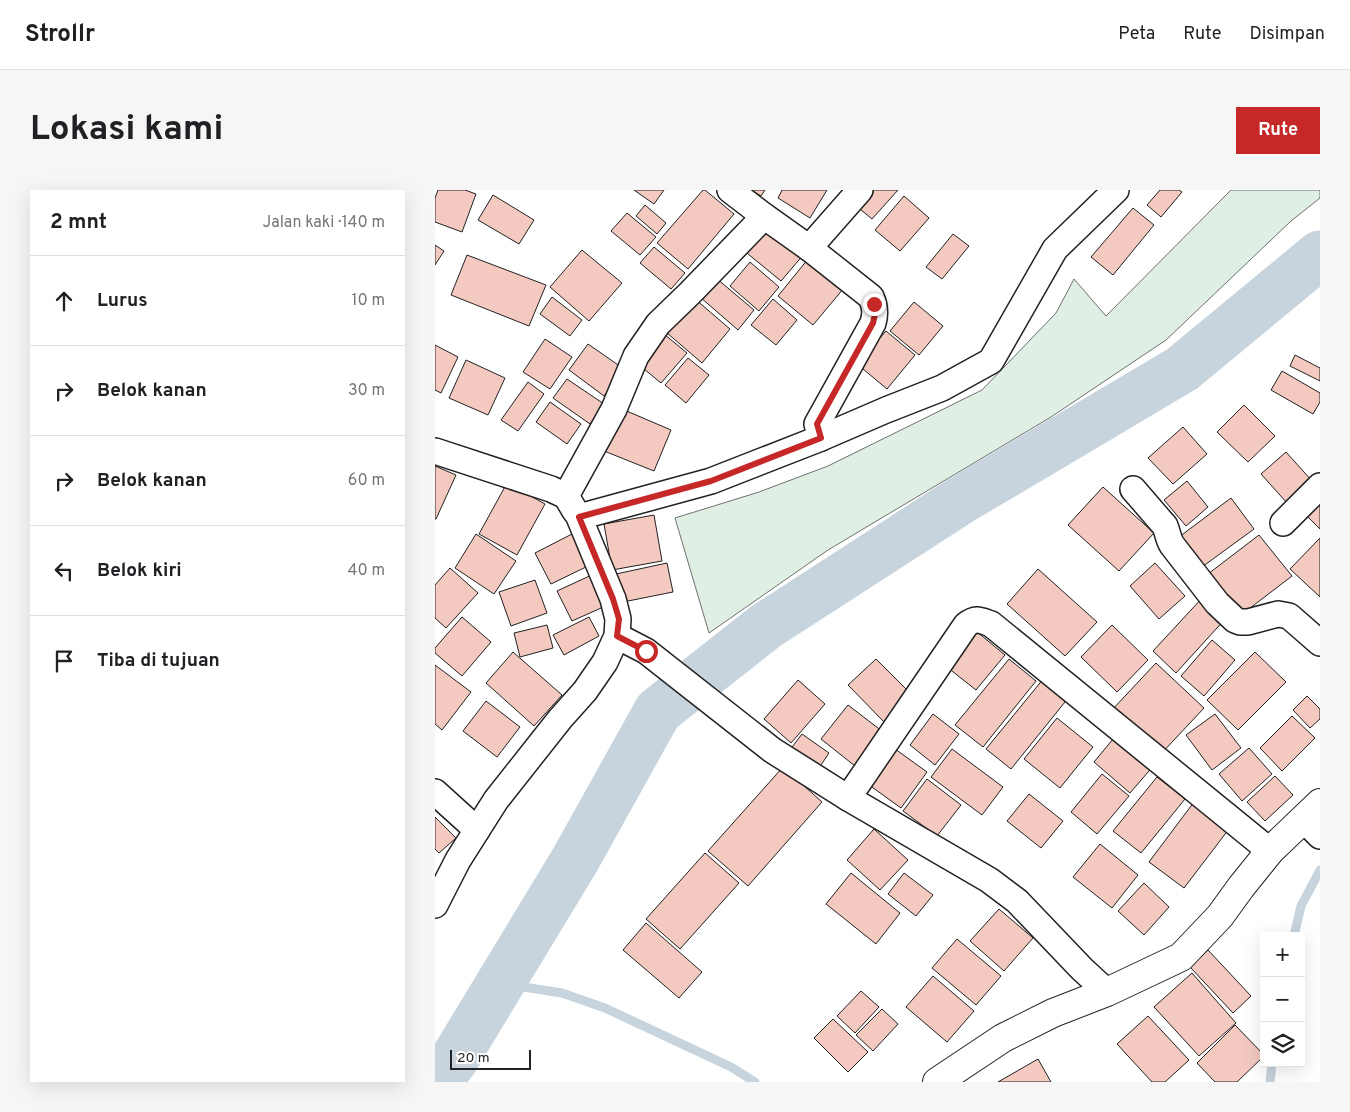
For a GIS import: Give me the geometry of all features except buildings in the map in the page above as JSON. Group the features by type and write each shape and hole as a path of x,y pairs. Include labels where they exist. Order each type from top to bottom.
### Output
{"street":[{"path":"730,190 809,248 871,297 874,304 875,314 873,323 817,424 821,438"},
{"path":"809,248 860,190"},
{"path":"579,517 711,481 942,388 991,361 1055,249 1116,190"},
{"path":"566,496 613,409 636,356 658,324 764,216"},
{"path":"435,451 521,478 566,496 579,517 613,599 619,619 617,636 605,662 585,691 560,719 497,800 458,860 435,905"},
{"path":"1283,523 1320,486"},
{"path":"1133,489 1165,526 1168,539 1172,545 1217,603 1235,620 1248,622 1279,614 1289,616 1320,643"},
{"path":"848,798 966,625 972,620 980,620 991,624 1270,851"},
{"path":"617,636 646,651 772,750 848,798 989,880 1017,901 1081,969 1107,992"},
{"path":"435,792 477,830"},
{"path":"937,1082 1003,1038 1053,1013 1107,992 1181,957 1220,916 1270,851 1315,823"}],"green space":[{"path":"1231,190 1320,190 1320,198 1291,221 1166,340 1051,417 828,550 709,633 675,518 759,492 828,466 982,390 1056,313 1074,279 1106,316"}],"waterway":[{"path":"437,1082 455,1058 575,860 658,711 766,626 961,500 1182,369 1320,255"},
{"path":"1295,932 1301,906 1320,870"},
{"path":"499,985 562,993 605,1008 731,1067 755,1082"},
{"path":"1270,1082 1272,1067"}],"route":[{"path":"646,651 617,636 619,619 613,599 579,517 711,481 821,438 817,424 873,323 875,314 874,304"}]}
